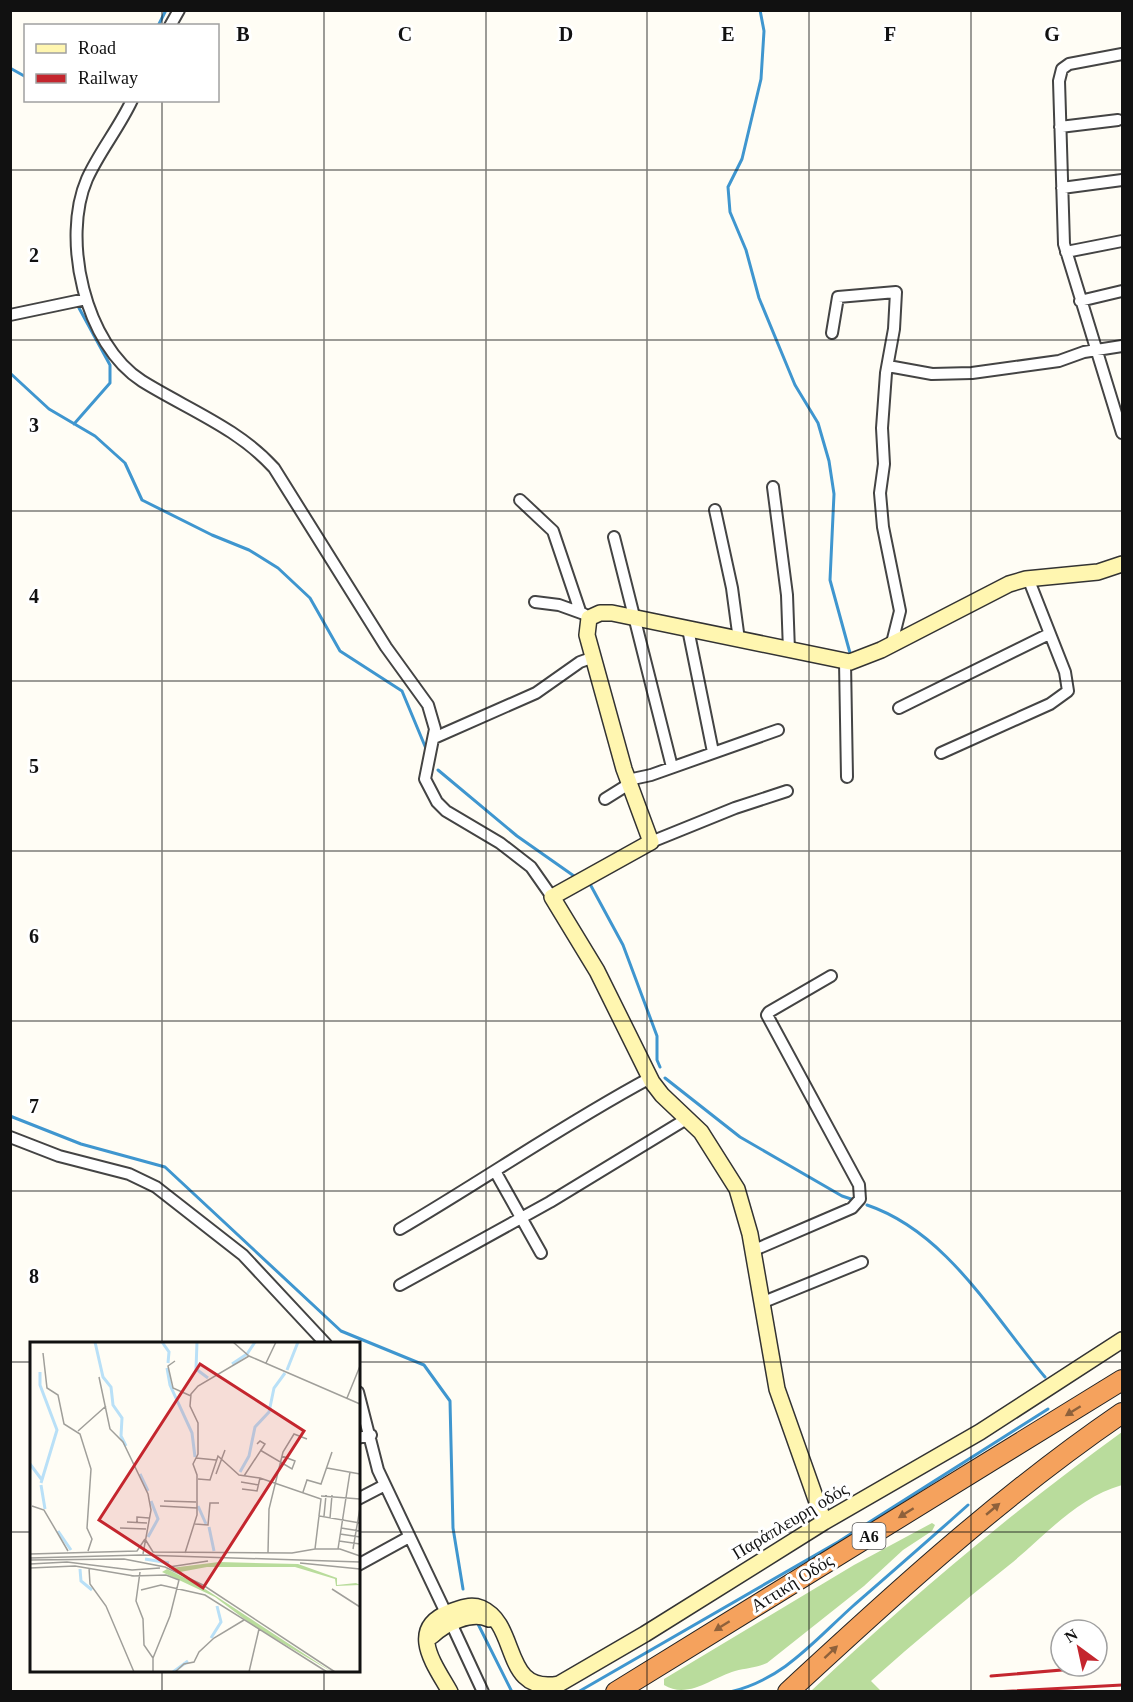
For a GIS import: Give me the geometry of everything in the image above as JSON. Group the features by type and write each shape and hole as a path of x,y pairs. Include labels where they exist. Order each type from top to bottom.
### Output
{"highway":[{"name":"Αττική Οδός","path":"616,1692 1122,1380"},
{"path":"788,1692 893,1596 1005,1499 1122,1413"}],"street":[{"path":"171,24 178,10"},
{"path":"1122,54 1080,60 1062,69 1059,81 1066,252 1122,433"},
{"path":"131,102 87,179 76,223 79,274 86,299 104,337 131,373 257,448 274,468 386,647 420,690 432,714 434,738 425,779 437,802 446,811 500,843 531,867 597,971 650,1078 662,1095 688,1118 717,1155 737,1189 752,1251 780,1400 824,1522"},
{"path":"1060,127 1118,120"},
{"path":"1062,188 1122,180"},
{"path":"1066,252 1122,241"},
{"path":"1080,301 1122,291"},
{"path":"832,333 838,297 896,292 882,428 884,464 880,493 883,527 900,611 892,643"},
{"path":"10,315 86,299"},
{"path":"888,366 932,374 964,373 1059,360 1118,346"},
{"path":"1101,365 1118,346"},
{"path":"773,487 787,596 789,651"},
{"path":"520,500 553,531 585,615 587,635 628,782 651,842"},
{"path":"715,510 732,588 740,640"},
{"path":"614,537 672,767"},
{"path":"536,602 585,615 612,613 634,617 845,662 864,657 974,601 1028,578 1090,574 1122,564"},
{"path":"942,753 1050,704 1068,691 1065,672 1028,578"},
{"path":"688,629 713,752"},
{"path":"899,708 1049,634"},
{"path":"434,738 536,693 580,662 594,657"},
{"path":"845,662 847,777"},
{"path":"605,799 628,782 778,730"},
{"path":"552,897 651,842 735,808 788,791"},
{"path":"752,1251 852,1208 860,1199 858,1185 767,1015 831,976"},
{"path":"400,1229 580,1117 650,1078"},
{"path":"400,1286 522,1218 688,1118"},
{"path":"10,1137 59,1156 129,1174 156,1186 236,1249 324,1342"},
{"path":"495,1171 541,1253"},
{"path":"760,1303 862,1262"},
{"name":"Παράπλευρη οδός","path":"448,1618 482,1616 498,1625 518,1667 529,1681 547,1686 559,1684 645,1634 824,1522 980,1432 1122,1340"},
{"path":"360,1399 385,1485 483,1692"},
{"path":"360,1438 371,1436"},
{"path":"360,1498 385,1485"},
{"path":"360,1564 409,1537"},
{"path":"448,1618 432,1637 430,1656 450,1692"}],"green space":[{"path":"1122,1432 1122,1485 1105,1491 1075,1509 922,1637 871,1681 881,1691 811,1691 962,1557"},
{"path":"932,1523 935,1525 932,1531 903,1550 864,1586 767,1663 735,1671 691,1689 673,1689 664,1685 664,1679 854,1565"}],"waterway":[{"path":"159,24 166,10"},
{"path":"760,10 764,31 761,79 742,159 728,187 730,212 746,250 759,298 795,385 818,423 829,461 834,494 830,580 850,653"},
{"path":"10,68 24,76"},
{"path":"74,424 110,383 110,365 79,308"},
{"path":"10,373 49,409 95,436 125,463 142,500 212,535 249,550 278,568 310,598 340,651 402,691 427,751"},
{"path":"438,770 517,836 574,876"},
{"path":"590,884 623,945 657,1036 657,1060 660,1067"},
{"path":"665,1078 740,1137 842,1196 854,1200"},
{"path":"10,1116 81,1144 165,1167 341,1331 424,1365 450,1401 453,1528 463,1589"},
{"path":"867,1205 895,1218 921,1235 945,1255 987,1303 1045,1377"},
{"path":"578,1692 838,1542 1048,1409"},
{"path":"730,1692 766,1678 797,1657 968,1505"},
{"path":"477,1622 512,1692"}],"railway":[{"path":"991,1676 1049,1671"},
{"path":"993,1692 1122,1685"}]}
